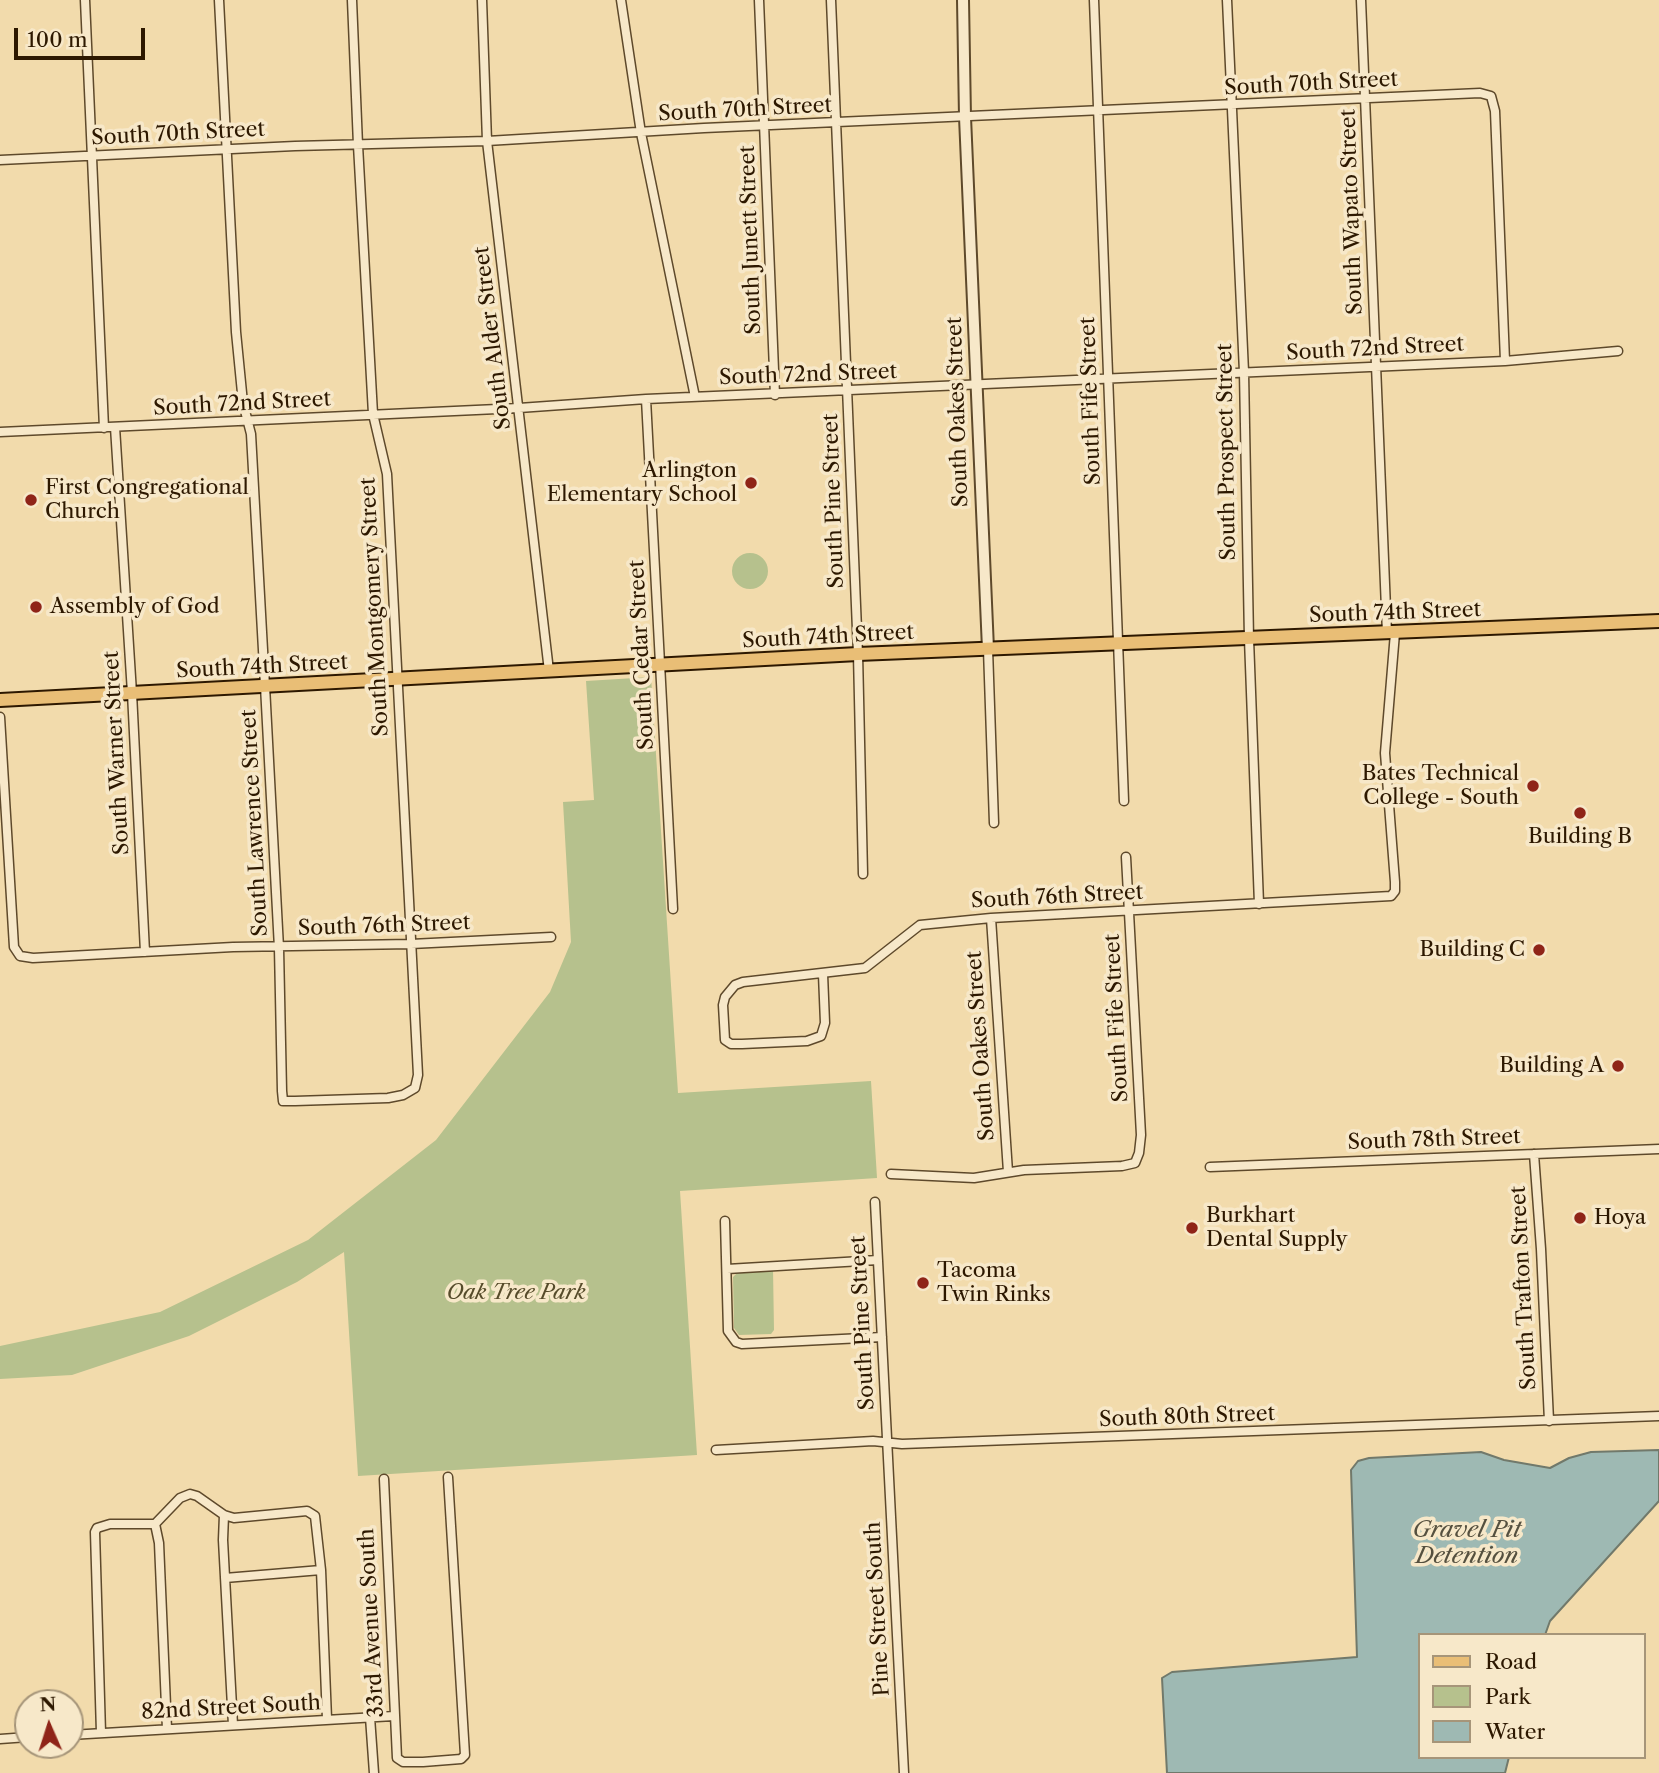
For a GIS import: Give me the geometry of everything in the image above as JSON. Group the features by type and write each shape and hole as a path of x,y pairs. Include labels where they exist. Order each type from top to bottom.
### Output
{"main road":[{"name":"South 74th Street","path":"0,700 858,654 1659,621"}],"street":[{"path":"85,0 104,428"},
{"name":"South Lawrence Street","path":"219,0 236,332 243,402 251,434 279,948 283,1101"},
{"name":"South Montgomery Street","path":"283,1101 403,1096 415,1088 418,1075 387,474 373,414 352,0"},
{"name":"South Alder Street","path":"482,0 487,141 549,671"},
{"path":"621,0 641,133 695,397"},
{"name":"South Junett Street","path":"759,0 775,395"},
{"name":"South Pine Street","path":"831,0 858,654 863,874"},
{"name":"South Oakes Street","path":"963,0 965,117 994,823"},
{"name":"South Fife Street","path":"1094,0 1124,801"},
{"name":"South Prospect Street","path":"1227,0 1244,372 1259,904"},
{"name":"South Wapato Street","path":"1361,0 1375,366 1391,633 1385,753 1395,891"},
{"name":"South 70th Street","path":"0,160 226,149 487,141 764,125 1480,93 1491,96 1495,111 1505,360"},
{"name":"South 72nd Street","path":"0,432 1505,360 1618,351"},
{"name":"South Cedar Street","path":"646,399 673,909"},
{"name":"South Warner Street","path":"115,427 145,952"},
{"name":"South 76th Street","path":"0,717 14,947 20,956 33,958 551,937"},
{"name":"South Fife Street","path":"1009,1172 1131,1165 1138,1157 1141,1135 1126,857"},
{"name":"South 76th Street","path":"823,974 825,1023 821,1036 807,1041 731,1044 724,1036 723,1005 725,997 736,985 864,968 920,925 991,918 1386,897 1395,891"},
{"name":"South Oakes Street","path":"991,918 1009,1172"},
{"name":"South 78th Street","path":"1210,1167 1659,1149"},
{"name":"South Trafton Street","path":"1534,1154 1549,1421"},
{"path":"891,1174 974,1178 1009,1172"},
{"name":"South Pine Street","path":"875,1202 886,1443"},
{"path":"725,1221 728,1331 732,1338 741,1344 882,1337"},
{"path":"727,1269 878,1260"},
{"name":"South 80th Street","path":"716,1450 873,1441 902,1444 1659,1416"},
{"name":"Pine Street South","path":"886,1443 904,1773"},
{"name":"33rd Avenue South","path":"383,1479 394,1716 397,1758 403,1762 461,1759 465,1755 447,1477"},
{"path":"101,1733 95,1532 97,1528 110,1524 155,1524 180,1498 190,1494 224,1515 234,1517 307,1511 313,1513 317,1523 321,1570 327,1719"},
{"path":"224,1515 233,1725"},
{"path":"155,1524 159,1543 167,1729"},
{"path":"225,1578 321,1570"},
{"name":"82nd Street South","path":"84,1734 394,1716"},
{"name":"33rd Avenue South","path":"370,1717 374,1773"}],"green space":[{"path":"750,553 763,558 768,571 763,584 750,589 737,584 732,571 737,558"},
{"name":"Oak Tree Park","path":"651,677 678,1093 871,1081 877,1178 680,1191 697,1455 358,1476 344,1252 297,1282 189,1336 72,1375 0,1379 0,1346 160,1312 308,1240 436,1140 550,992 571,942 563,802 594,800 586,681"},
{"path":"773,1269 774,1330 771,1334 739,1335 734,1328 733,1277 739,1271"}],"water":[{"name":"Gravel Pit Detention","path":"1659,1450 1659,1501 1550,1621 1546,1633 1418,1633 1418,1759 1508,1759 1505,1773 1167,1773 1162,1678 1172,1672 1357,1657 1351,1470 1358,1461 1369,1458 1481,1452 1504,1460 1550,1468 1569,1458 1591,1452"}],"place":[{"name":"Arlington Elementary School","path":"751,483"},
{"name":"First Congregational Church","path":"31,500"},
{"name":"Assembly of God","path":"36,607"},
{"name":"Bates Technical College - South","path":"1533,786"},
{"name":"Building B","path":"1580,813"},
{"name":"Building C","path":"1539,950"},
{"name":"Building A","path":"1618,1066"},
{"name":"Hoya","path":"1580,1218"},
{"name":"Burkhart Dental Supply","path":"1192,1228"},
{"name":"Tacoma Twin Rinks","path":"923,1283"}]}
